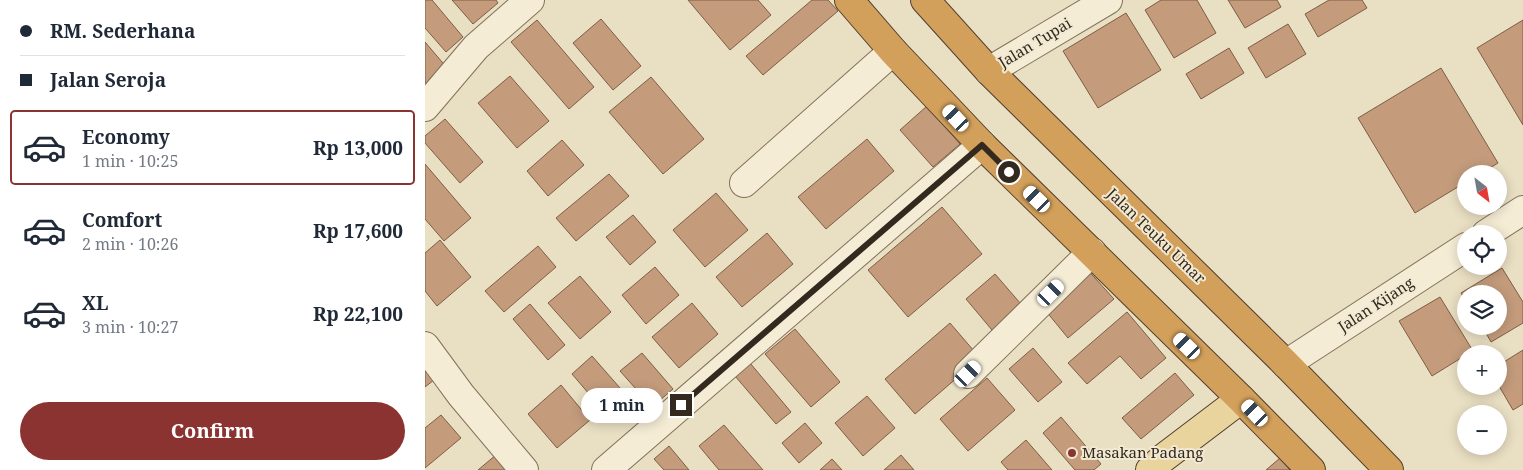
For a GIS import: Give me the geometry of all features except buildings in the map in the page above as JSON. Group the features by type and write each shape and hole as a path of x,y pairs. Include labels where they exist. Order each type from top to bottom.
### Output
{"highway":[{"path":"849,0 893,51 982,145 1311,470"},
{"name":"Jalan Teuku Umar","path":"925,0 989,71 1286,364 1389,470"}],"main road":[{"path":"1151,470 1241,399"}],"street":[{"path":"425,107 476,47 530,0"},
{"name":"Jalan Tupai","path":"989,71 1108,0"},
{"path":"744,183 893,51"},
{"path":"606,470 982,145"},
{"path":"1500,225 1523,210"},
{"path":"968,374 1092,252"},
{"name":"Jalan Kijang","path":"1286,364 1457,252"},
{"path":"425,346 461,395 524,470"}],"place":[{"name":"Masakan Padang","path":"1072,453"}],"route":[{"path":"681,405 982,145 1009,172"}]}
